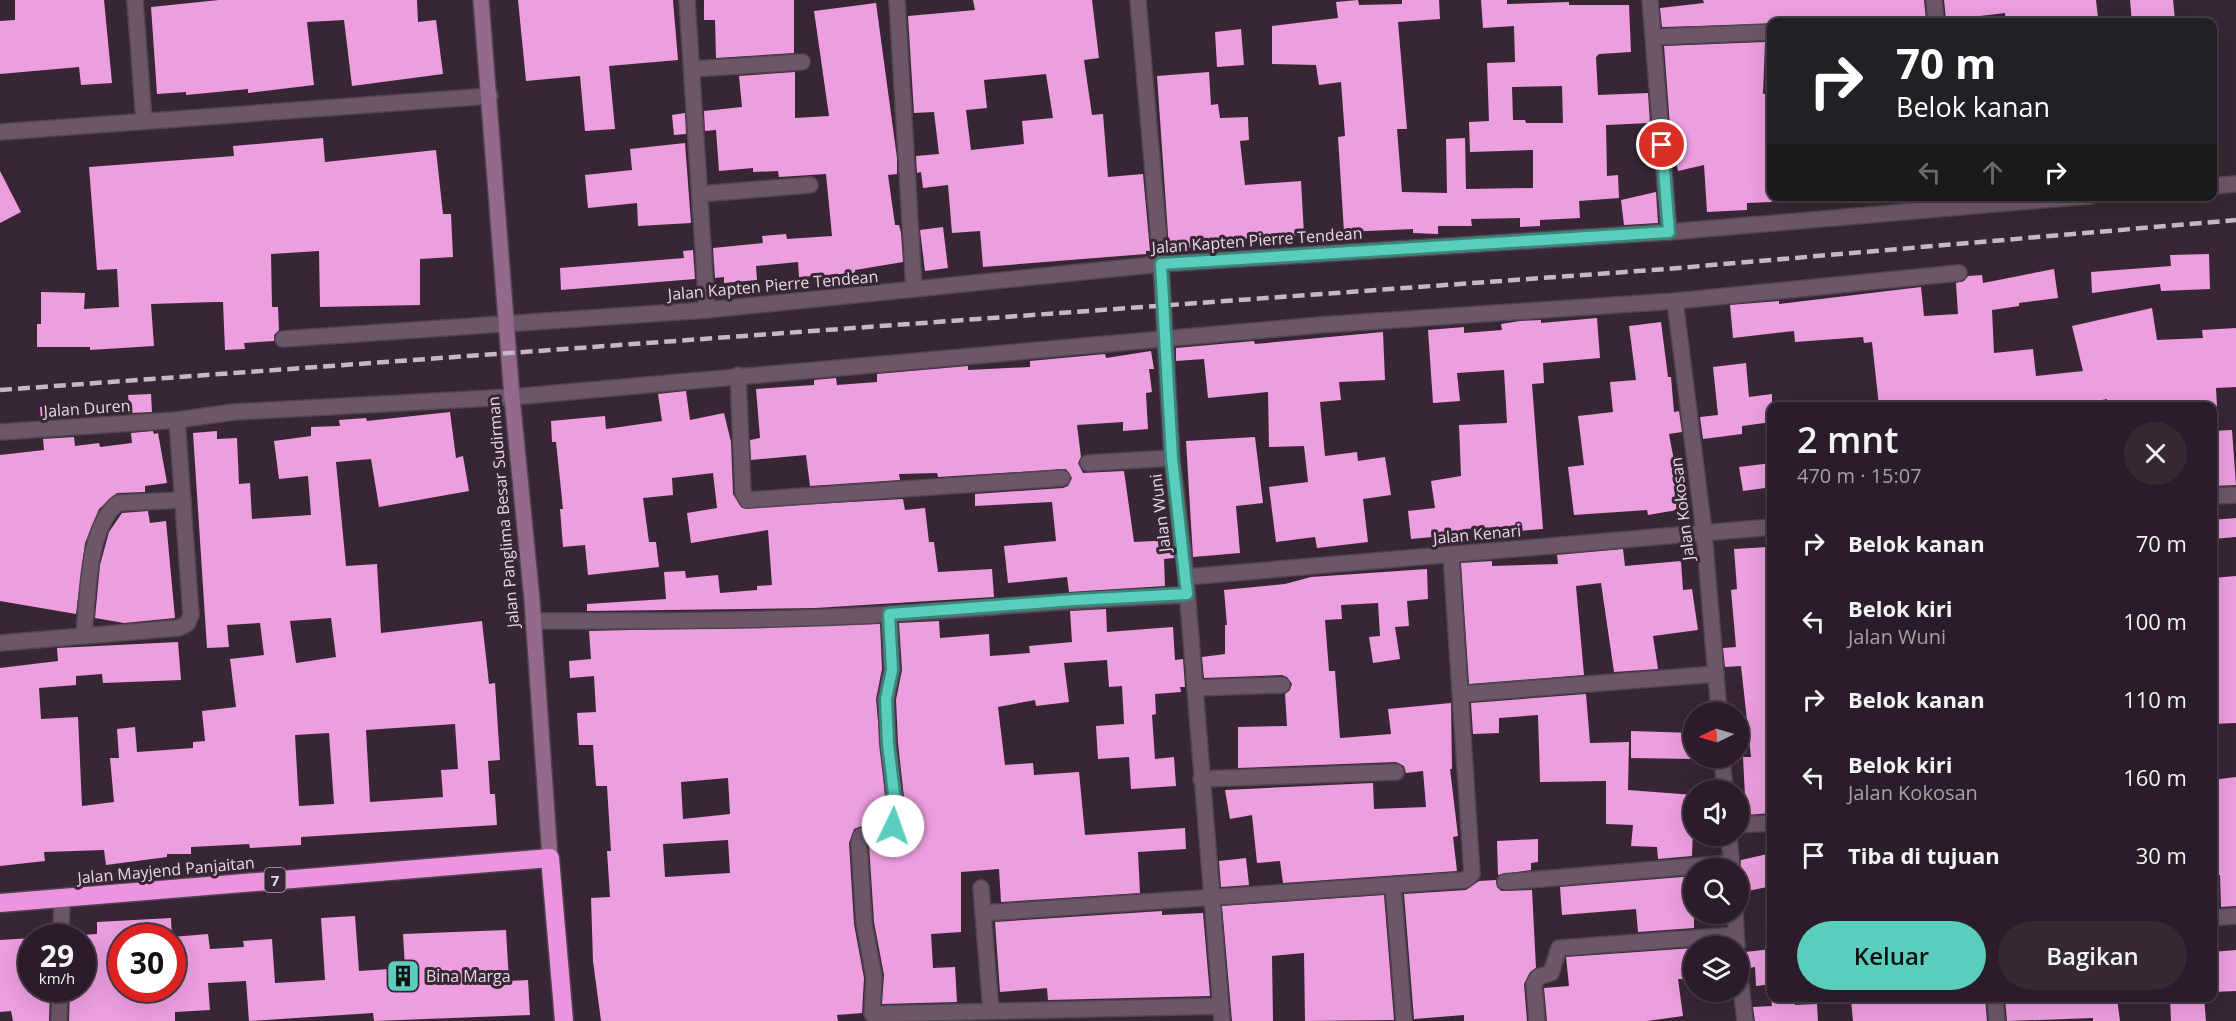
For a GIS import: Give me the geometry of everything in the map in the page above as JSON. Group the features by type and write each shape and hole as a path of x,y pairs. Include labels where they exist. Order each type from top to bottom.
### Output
{"highway":[{"name":"Jalan Mayjend Panjaitan","path":"0,903 550,858"},
{"name":"Jalan Panglima Besar Sudirman","path":"550,858 564,1021"}],"main road":[{"name":"Jalan Panglima Besar Sudirman","path":"481,0 512,397 533,621 550,858"}],"street":[{"path":"135,0 144,121"},
{"path":"687,0 707,310"},
{"path":"897,0 914,289"},
{"name":"Jalan Wuni","path":"1138,0 1161,264 1172,458 1186,577 1222,1013"},
{"path":"1650,0 1669,232"},
{"path":"1934,0 1936,18"},
{"path":"1654,37 1767,32"},
{"path":"692,69 802,62"},
{"path":"0,132 490,96"},
{"path":"2217,186 2236,184"},
{"path":"700,195 810,185"},
{"name":"Jalan Kapten Pierre Tendean","path":"283,339 707,310 1161,264 1669,232 1975,201"},
{"name":"Jalan Duren","path":"0,432 177,420 234,412 512,397 738,375 1320,325 1675,302 1959,273"},
{"name":"Jalan Kokosan","path":"1675,302 1704,532 1718,702"},
{"path":"738,375 743,493 747,500 1062,478"},
{"path":"0,643 84,634 178,628 187,624 190,615 177,420"},
{"path":"1088,463 1172,458"},
{"path":"2217,496 2236,495"},
{"path":"84,634 93,559 99,528 105,515 118,503 183,500"},
{"name":"Jalan Kenari","path":"1186,577 1767,527"},
{"path":"983,913 1465,880 1472,874 1451,554"},
{"path":"533,621 675,622 889,614 1187,594"},
{"path":"889,614 892,670 886,699 887,734 897,818 893,826 861,836 859,843 864,923 874,977 870,1018 991,1011 1222,1013"},
{"path":"1461,694 1716,674"},
{"path":"1195,688 1282,685"},
{"path":"1202,779 1396,772"},
{"path":"1749,825 1767,824"},
{"path":"1504,882 1683,869"},
{"path":"1393,885 1404,1021"},
{"path":"981,888 991,1011"},
{"path":"61,924 62,898"},
{"path":"2217,918 2236,916"},
{"path":"1537,1021 1534,984 1538,977 1551,974 1555,954 1559,948 1683,943"},
{"path":"59,1021 60,1002"},
{"path":"1739,1002 1740,1020"},
{"path":"1995,1002 1997,1021"}],"building":[{"path":"15,0 104,0 112,83 81,85 79,67 0,74 0,21 15,20"},
{"path":"219,0 417,0 418,22 436,20 443,74 352,86 344,20 307,22 314,85 248,93 248,89 186,95 186,92 157,94 151,7"},
{"path":"518,0 673,0 678,60 609,66 615,129 585,131 580,76 526,81"},
{"path":"704,0 794,0 794,53 716,58 715,20 704,20"},
{"path":"973,0 1092,0 1099,58 1084,60 1092,115 1103,114 1108,177 1143,174 1150,251 1146,251 1146,254 983,267 980,231 952,233 948,185 923,188 921,172 917,173 916,156 939,154 934,112 914,113 908,16 975,10","holes":["1046,74 1053,118 1022,121 1024,144 971,150 966,110 987,108 984,80"]},
{"path":"1358,0 1359,5 1402,4 1402,0 1439,0 1440,19 1398,22 1407,129 1397,129 1402,192 1447,193 1446,139 1465,138 1466,189 1533,188 1533,150 1470,152 1469,122 1489,121 1487,63 1515,62 1514,26 1483,28 1481,0 1507,0 1507,4 1569,2 1569,5 1629,5 1631,52 1599,54 1596,57 1598,95 1648,93 1650,123 1606,125 1607,176 1618,175 1619,198 1579,201 1580,218 1540,220 1540,226 1520,227 1520,218 1471,219 1472,226 1438,226 1438,234 1413,233 1413,229 1344,232 1338,137 1345,136 1341,82 1319,85 1316,65 1272,64 1272,26 1338,18 1336,2","holes":["1562,86 1563,123 1526,123 1525,120 1513,120 1512,87"]},
{"path":"1703,0 1924,0 1926,18 1767,18 1767,24 1662,27 1660,8 1704,3"},
{"path":"1944,0 2096,0 2098,18 2006,18 2005,13 1946,18"},
{"path":"2130,0 2173,0 2175,18 2132,18"},
{"path":"876,3 897,158 897,174 888,175 895,225 899,225 901,233 903,262 855,270 855,273 799,277 798,262 756,266 757,280 724,283 724,277 715,278 713,248 763,243 762,236 786,234 787,239 832,236 826,174 779,177 778,171 753,172 753,168 719,171 716,130 705,131 704,111 742,107 739,76 795,72 795,118 829,116 814,11"},
{"path":"1241,29 1244,65 1217,67 1215,32"},
{"path":"1765,42 1763,94 1767,94 1767,201 1772,202 1747,203 1747,210 1707,212 1704,165 1678,171 1671,139 1664,46"},
{"path":"1209,72 1211,105 1218,104 1220,118 1248,117 1249,140 1240,141 1245,185 1301,181 1304,235 1238,239 1238,244 1169,249 1157,76"},
{"path":"685,113 686,134 674,135 672,115"},
{"path":"323,138 325,162 436,150 443,214 451,214 453,257 420,259 420,305 320,307 319,251 271,254 272,307 278,307 279,330 274,335 274,341 244,343 245,349 225,350 223,302 215,302 151,304 154,346 90,350 90,347 37,347 37,324 41,324 41,292 85,293 84,309 119,307 117,269 97,270 89,167 234,156 233,146"},
{"path":"685,143 691,223 638,226 637,203 588,208 585,175 632,170 630,149"},
{"path":"0,171 21,212 0,223"},
{"path":"1656,192 1658,223 1624,225 1621,200"},
{"path":"943,227 948,268 925,271 920,230"},
{"path":"693,250 695,279 561,290 560,268 684,258 683,251"},
{"path":"2209,254 2210,289 2161,291 2160,284 2092,293 2091,272 2171,266 2170,255"},
{"path":"2054,269 2058,298 2019,303 2019,306 1992,310 1994,353 2033,349 2036,376 2083,371 2072,326 2152,308 2157,340 2203,338 2202,330 2236,328 2236,387 2216,388 2217,402 2107,402 2107,399 2092,402 1879,402 1872,342 1864,343 1863,337 1795,342 1794,331 1733,338 1730,305 1779,301 1779,304 1921,287 1924,316 1958,314 1956,283 1964,281 1968,276 1982,275 1983,283"},
{"path":"1597,318 1600,358 1543,363 1544,383 1532,384 1543,529 1519,531 1519,526 1463,529 1464,534 1411,539 1408,511 1435,508 1431,481 1461,476 1459,425 1507,423 1504,370 1457,373 1460,401 1433,403 1428,330 1464,327 1464,333 1502,330 1501,324 1520,321 1541,320 1541,323"},
{"path":"1661,322 1668,377 1671,377 1674,412 1679,411 1682,432 1669,434 1683,509 1648,515 1647,510 1574,515 1568,467 1584,465 1578,416 1613,412 1610,382 1636,380 1629,326"},
{"path":"1383,332 1385,380 1339,382 1341,400 1320,402 1325,456 1357,452 1358,461 1385,457 1391,495 1363,499 1368,542 1317,548 1315,537 1276,542 1269,487 1308,482 1304,446 1269,447 1268,392 1208,398 1204,359 1176,361 1176,348 1254,341 1255,344"},
{"path":"1151,351 1154,369 1149,369 1152,392 1146,393 1148,429 1123,431 1123,422 1077,425 1081,457 1078,463 1083,473 1124,471 1134,542 1172,540 1174,558 1164,559 1165,586 1069,592 1067,577 1008,583 1004,546 1056,541 1052,502 975,506 975,494 1063,488 1068,486 1072,478 1066,469 938,477 937,473 899,474 900,480 810,486 806,455 751,460 750,440 760,438 756,389 814,385 814,380 836,378 837,385 877,382 877,374 968,366 968,370 1030,367 1030,361 1105,354 1106,358"},
{"path":"1746,363 1749,397 1772,394 1772,402 1767,402 1767,423 1742,426 1742,434 1703,439 1700,417 1718,415 1713,367"},
{"path":"686,391 690,420 724,413 731,442 733,494 742,508 903,499 905,510 925,508 929,542 934,542 938,572 992,569 994,597 815,608 587,611 587,604 666,599 664,572 685,571 686,578 718,575 720,593 757,590 757,586 772,585 768,530 691,543 687,513 717,508 713,473 672,478 673,495 643,498 649,542 656,542 659,567 588,575 585,545 563,547 560,509 563,509 556,442 552,442 551,421 605,416 606,429 662,421 658,394"},
{"path":"151,394 152,412 130,413 128,395"},
{"path":"71,404 72,417 41,419 40,407"},
{"path":"450,412 456,458 463,456 469,491 379,507 371,459 336,462 346,566 377,564 381,633 482,621 489,684 495,683 500,760 488,761 490,794 495,794 497,825 301,837 301,845 250,848 249,844 191,847 191,854 167,854 167,857 106,865 104,850 44,852 45,861 0,866 0,668 58,661 57,648 178,642 181,680 103,683 102,674 76,676 76,685 39,688 41,719 78,717 82,806 114,802 110,758 119,758 117,729 135,727 137,752 193,748 193,742 205,741 202,711 236,707 230,659 264,655 260,623 227,625 229,647 207,648 193,433 217,431 217,439 237,438 239,484 250,483 252,519 311,515 308,476 279,479 274,441 311,436 311,427 340,426 339,420 366,418 367,421","holes":["331,618 336,657 296,663 290,621","455,724 458,769 441,770 443,797 370,802 366,730","329,733 334,804 299,806 295,735"]},
{"path":"2232,430 2236,485 2217,486 2217,431"},
{"path":"153,431 154,434 158,433 167,483 145,486 145,492 117,493 99,509 85,543 76,614 0,601 0,455 44,450 43,439 74,437 75,446 99,443 100,447 132,443 131,433"},
{"path":"1255,437 1263,503 1236,506 1240,553 1193,557 1186,441"},
{"path":"1767,464 1767,488 1743,491 1739,467"},
{"path":"148,511 150,523 166,521 175,618 124,623 95,618 100,565 109,532 122,513"},
{"path":"2236,518 2236,537 2217,539 2217,520"},
{"path":"1767,547 1767,813 1749,815 1749,780 1744,780 1744,768 1749,768 1749,757 1751,757 1749,702 1745,702 1741,666 1725,667 1723,648 1736,647 1731,590 1737,589 1734,549"},
{"path":"1623,549 1625,566 1681,561 1683,590 1692,589 1698,630 1653,636 1658,669 1614,672 1601,583 1576,586 1584,675 1469,684 1461,563 1492,561 1492,566 1558,564 1557,555"},
{"path":"1427,569 1428,599 1407,601 1409,626 1395,627 1400,659 1373,663 1369,637 1380,636 1378,603 1341,605 1342,619 1325,620 1329,671 1335,671 1340,738 1391,734 1388,709 1451,703 1452,769 1450,769 1458,836 1453,837 1457,871 1283,883 1280,861 1257,863 1252,815 1230,819 1225,790 1373,783 1374,809 1426,807 1423,771 1406,773 1404,766 1396,762 1238,768 1238,727 1287,726 1285,694 1290,690 1292,684 1287,677 1282,675 1204,678 1202,657 1225,654 1225,625 1227,625 1224,590 1285,584 1311,577"},
{"path":"2236,576 2236,723 2217,724 2217,578"},
{"path":"1106,609 1107,632 1173,627 1175,660 1183,659 1185,687 1180,687 1181,692 1155,694 1156,714 1152,715 1155,759 1174,757 1176,786 1131,789 1129,757 1098,759 1096,726 1124,724 1122,686 1109,687 1107,660 1064,663 1069,702 1036,706 1035,700 998,707 1005,765 1033,763 1034,775 1079,772 1085,835 1185,828 1186,849 1138,852 1140,893 1001,902 999,869 961,872 961,932 931,934 933,968 955,967 957,1002 882,1004 884,975 874,922 869,844 879,841 912,839 909,806 905,806 898,743 896,700 902,670 899,623 939,621 940,638 989,634 990,656 1030,653 1029,646 1072,642 1070,611"},
{"path":"880,624 882,669 876,699 886,807 875,808 875,821 854,829 849,843 854,924 864,978 862,1013 837,1015 838,1021 601,1021 593,961 591,898 610,897 607,851 611,851 607,786 596,786 593,745 579,745 577,713 596,712 594,676 570,678 569,661 591,659 589,631","holes":["728,778 730,814 683,819 681,782","728,840 730,873 665,877 663,844"]},
{"path":"1586,694 1590,743 1629,742 1628,790 1683,794 1683,846 1692,846 1692,856 1658,859 1657,847 1631,846 1633,825 1606,824 1606,781 1540,782 1538,715 1499,718 1499,733 1473,734 1471,703"},
{"path":"1631,731 1683,733 1683,759 1631,758"},
{"path":"2236,777 2236,906 2221,907 2220,875 2217,875 2217,779"},
{"path":"1538,839 1538,862 1531,863 1531,870 1498,875 1497,841"},
{"path":"1767,854 1767,887 1749,891 1749,858"},
{"path":"1246,858 1249,885 1221,887 1219,861"},
{"path":"1683,877 1683,924 1694,924 1694,928 1638,932 1636,909 1562,915 1560,887"},
{"path":"1496,880 1497,887 1501,891 1532,890 1536,968 1530,972 1524,984 1527,1021 1464,1021 1464,1015 1414,1019 1404,894 1466,890 1479,881"},
{"path":"1384,895 1394,1020 1305,1021 1304,953 1272,956 1273,1021 1232,1021 1222,906"},
{"path":"1162,911 1162,915 1203,913 1210,996 1048,1000 1047,988 1000,992 995,922"},
{"path":"355,916 359,971 405,968 403,934 506,930 509,981 528,980 530,1015 374,1021 373,1013 249,1021 246,981 208,983 210,1010 175,1012 175,1021 69,1021 70,1002 96,1002 97,922 171,918 171,924 108,924 108,1002 186,1002 186,936 208,934 210,949 244,947 243,941 272,939 275,983 325,980 321,918"},
{"path":"18,939 18,1002 50,1002 49,1021 13,1021 11,1011 0,1012 0,940"},
{"path":"1683,949 1683,979 1678,979 1683,1016 1647,1021 1547,1021 1544,988 1569,986 1566,957"},
{"path":"1767,950 1767,985 1756,986 1755,967 1749,968 1749,952"},
{"path":"2236,950 2236,991 2217,992 2217,952"},
{"path":"1772,1002 1795,1002 1795,1005 1817,1004 1818,1021 1755,1021 1753,1007 1772,1006"},
{"path":"1851,1002 1985,1002 1987,1021 1853,1021"},
{"path":"2005,1002 2118,1002 2120,1021 2093,1021 2093,1018 2007,1021"},
{"path":"2170,1002 2204,1002 2206,1021 2171,1021"}],"railway":[{"path":"0,390 1666,269 2236,220"}],"place":[{"name":"Bina Marga","path":"403,976"}],"route":[{"path":"893,826 897,818 890,771 886,699 892,670 889,614 1187,594 1172,458 1161,264 1669,232 1662,145"}]}
